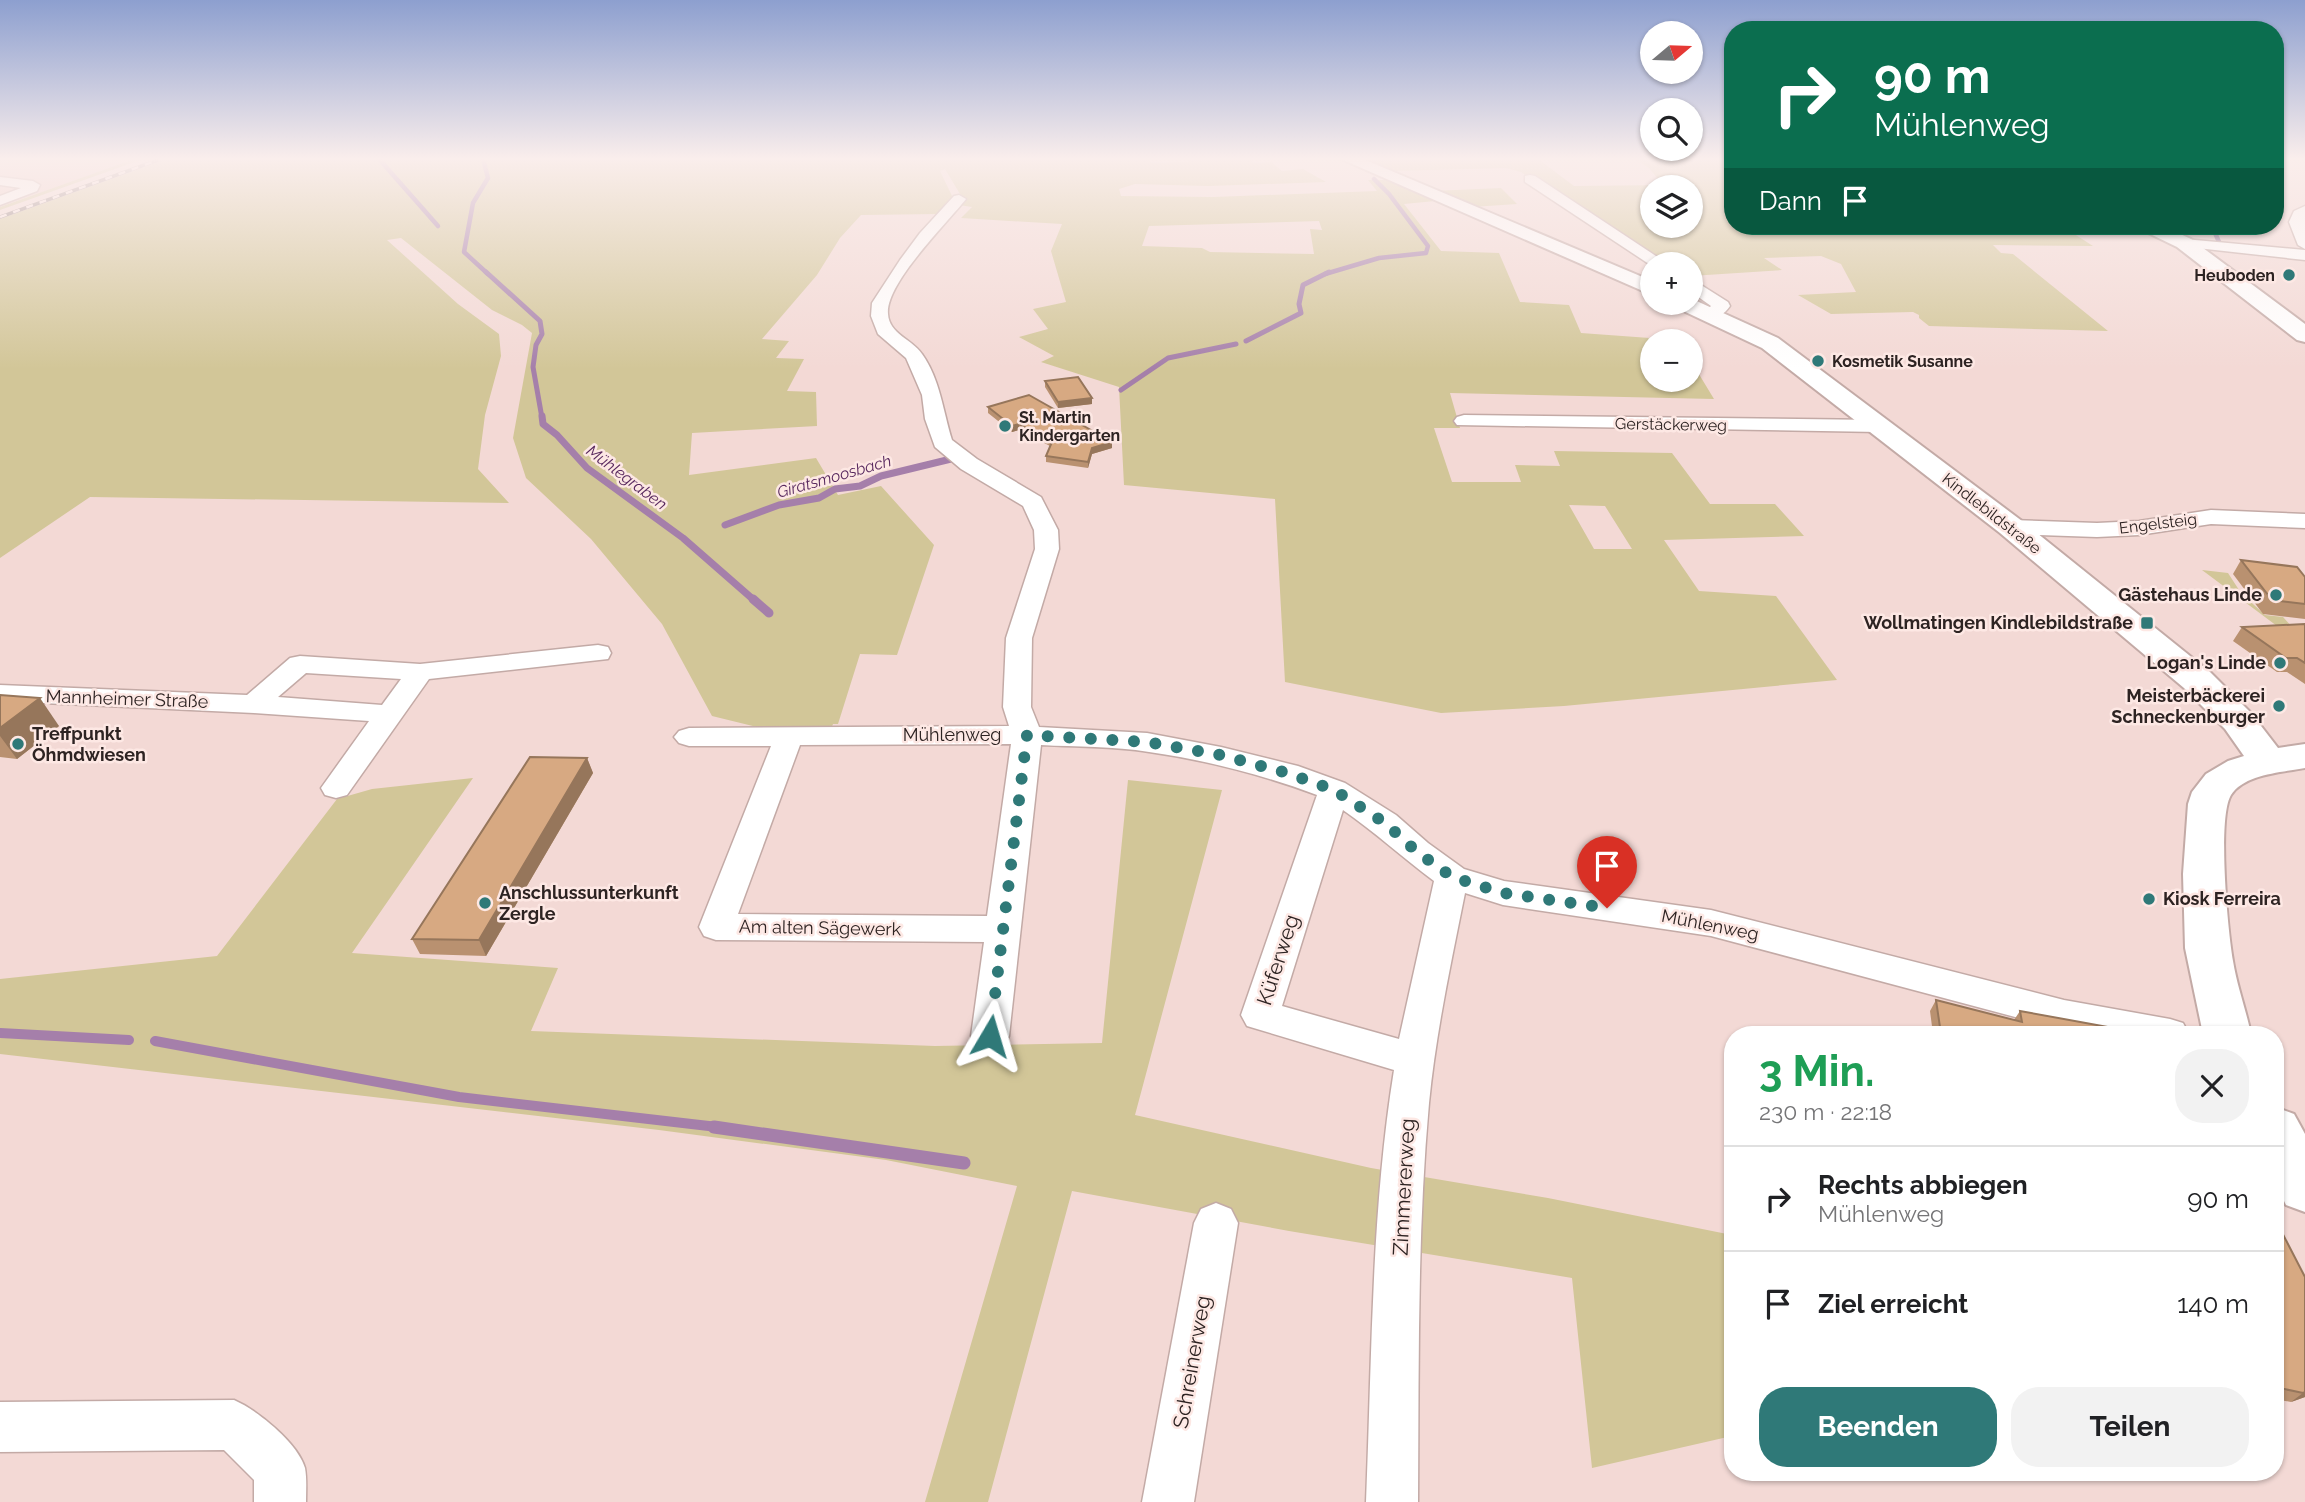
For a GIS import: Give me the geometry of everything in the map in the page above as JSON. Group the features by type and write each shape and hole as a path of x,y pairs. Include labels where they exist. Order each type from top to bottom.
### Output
{"main road":[{"path":"1512,229 1640,284"},
{"path":"2167,235 2184,243 2305,335"},
{"name":"Kindlebildstraße","path":"1703,311 1770,343 2011,527 2197,680 2238,721 2287,760"},
{"path":"2225,1026 2210,960 2206,899 2206,820 2212,792 2233,775 2287,760"},
{"path":"2284,1147 2305,1187"}],"street":[{"path":"931,229 905,263 880,303 878,316 884,330 914,355 932,395 942,443 969,464 1033,502 1046,530 1047,549 1019,638 1017,707 1027,735 990,1036"},
{"path":"1608,229 1643,252"},
{"path":"2184,243 2303,255 2298,229"},
{"path":"1703,292 1722,306 1711,314"},
{"name":"Gerstäckerweg","path":"1464,421 1879,426"},
{"name":"Engelsteig","path":"2011,527 2125,529 2211,517 2305,521"},
{"path":"254,704 300,664 420,672 598,653"},
{"path":"337,788 420,672"},
{"name":"Mannheimer Straße","path":"0,693 254,704 388,714"},
{"name":"Mühlenweg","path":"689,737 1027,735 1147,742 1176,747 1287,773 1334,790 1385,823 1416,851 1452,877 1503,893 1711,923 2064,1015 2125,1026"},
{"name":"Am alten Sägewerk","path":"789,736 716,927 1003,929"},
{"name":"Küferweg","path":"1334,790 1260,1016 1415,1060"},
{"name":"Zimmererweg","path":"1392,1502 1402,1209 1409,1103 1415,1060 1452,877"},
{"name":"Schreinerweg","path":"1168,1502 1216,1223"},
{"path":"0,1427 234,1425 280,1470 280,1502"}],"shaded area":[{"path":"0,229 848,229 817,275 762,339 789,341 776,358 804,359 787,391 816,392 817,426 692,433 689,475 816,458 838,495 881,486 934,545 897,655 860,654 838,724 833,724 831,729 773,731 712,716 662,624 591,539 526,478 513,438 532,333 492,310 401,238 387,240 458,304 499,334 501,356 485,415 478,469 509,503 90,497 0,558"},
{"path":"1060,229 1148,229 1142,246 1202,248 1210,252 1314,254 1310,229 1424,229 1441,251 1499,253 1520,302 1569,305 1581,333 1640,337 1640,392 1703,392 1703,381 1714,399 1450,393 1460,428 1434,428 1452,482 1521,482 1515,465 1560,466 1554,451 1672,453 1710,504 1775,504 1804,536 1664,540 1699,591 1776,596 1837,680 1564,706 1441,713 1285,682 1275,499 1124,485 1119,387 1041,362 1054,356 1019,337 1048,329 1033,309 1066,302 1051,251","holes":["1569,505 1605,506 1632,549 1594,549"]},
{"path":"1610,229 1640,229 1640,238 1703,238 1703,229 1724,229 1724,235 2076,235 2093,246 1993,245 2001,253 2013,254 2108,331 1929,326 1913,312 1831,314 1798,295 1856,292 1841,264 1821,256 1764,258 1782,270 1703,275 1703,252 1646,252"},
{"path":"2202,570 2228,573 2241,593 2265,615 2283,617 2302,638 2293,638"},
{"path":"473,778 352,953 558,968 531,1031 935,1046 1102,1043 1128,780 1222,790 1135,1115 1371,1168 1548,1198 1724,1233 1724,1438 1592,1468 1572,1278 1289,1231 1072,1191 988,1502 925,1502 1017,1186 886,1160 659,1130 0,1054 0,979 217,956 337,799 372,789"}],"building":[{"path":"1078,377 1092,398 1058,402 1045,381"},
{"path":"1029,395 1112,442 1092,448 1088,462 1046,456 1052,442 1019,424 1012,426 988,407"},
{"path":"2241,560 2297,567 2305,577 2305,604 2272,600"},
{"path":"2305,624 2305,663 2297,658 2286,658 2242,627"},
{"path":"0,695 40,698 0,728"},
{"path":"530,757 587,758 479,940 412,939"},
{"path":"1936,1000 2022,1022 2020,1011 2102,1026 1940,1026"},
{"path":"2284,1236 2305,1277 2303,1393 2284,1389"}],"waterway":[{"name":"Mühlegraben","path":"468,229 464,252 488,274"},
{"name":"Giratsmoosbach","path":"1325,274 1379,258 1426,253 1428,246 1415,229"},
{"name":"Giratsmoosbach","path":"2216,235 2219,242"},
{"name":"Mühlegraben","path":"486,272 540,321 542,334 536,345 533,367 542,418"},
{"name":"Giratsmoosbach","path":"1325,274 1329,272"},
{"name":"Giratsmoosbach","path":"1246,341 1301,313 1299,304 1303,285 1325,274"},
{"name":"Giratsmoosbach","path":"1121,390 1168,358 1236,344"},
{"name":"Mühlegraben","path":"542,416 543,424 557,435 587,468 683,538 755,601"},
{"name":"Giratsmoosbach","path":"725,525 779,505 819,498 835,489 860,486 881,476 951,459"},
{"name":"Mühlegraben","path":"753,599 769,613"},
{"path":"0,1033 129,1040"},
{"path":"155,1041 459,1097 726,1128"},
{"path":"714,1127 964,1163"}],"place":[{"name":"Heuboden","path":"2289,275"},
{"name":"Kosmetik Susanne","path":"1818,361"},
{"name":"St. Martin Kindergarten","path":"1005,426"},
{"name":"Gästehaus Linde","path":"2276,595"},
{"name":"Wollmatingen Kindlebildstraße","path":"2147,623"},
{"name":"Logan's Linde","path":"2280,663"},
{"name":"Meisterbäckerei Schneckenburger","path":"2279,706"},
{"name":"Treffpunkt Öhmdwiesen","path":"18,744"},
{"name":"Kiosk Ferreira","path":"2149,899"},
{"name":"Anschlussunterkunft Zergle","path":"485,903"}],"route":[{"path":"990,1036 1027,735 1147,742 1221,755 1287,773 1334,790 1385,823 1416,851 1452,877 1503,893 1607,908"}]}
